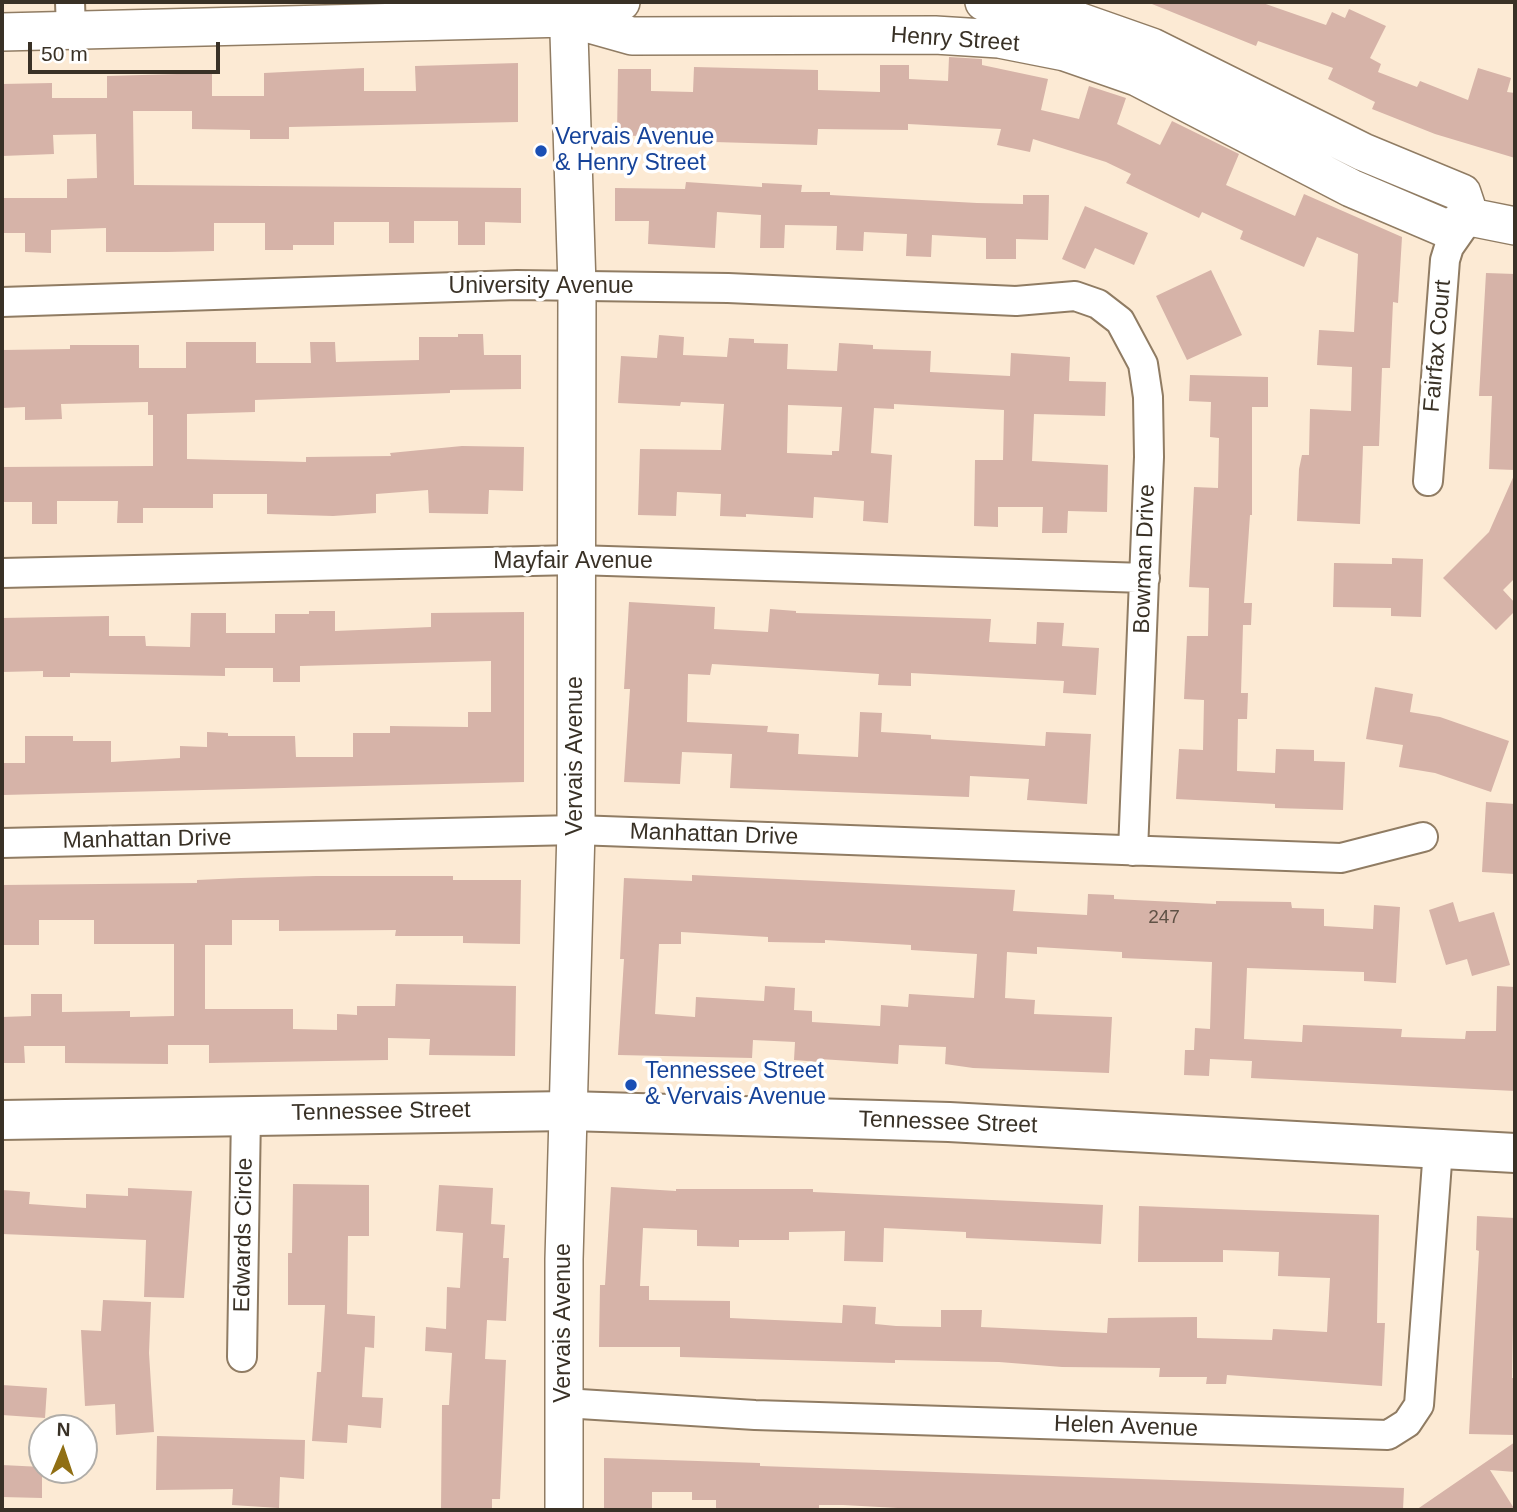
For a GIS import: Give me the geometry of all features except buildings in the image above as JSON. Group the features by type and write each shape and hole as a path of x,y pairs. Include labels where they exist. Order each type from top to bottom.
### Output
{"main road":[{"name":"Tennessee Street","path":"2,1120 246,1114 568,1111 949,1122 1515,1153"}],"street":[{"name":"Henry Street","path":"2,32 70,16 568,10 621,2"},
{"name":"Henry Street","path":"984,2 1078,20 1152,47 1363,152 1462,193 1470,217"},
{"name":"Henry Street","path":"568,10 632,36 935,35 999,39 1065,52 1136,77 1351,188 1447,229 1470,217 1515,226"},
{"name":"Vervais Avenue","path":"564,1510 568,1111 576,830 577,286 568,10"},
{"name":"Fairfax Court","path":"1428,481 1445,260 1449,247 1470,217"},
{"name":"University Avenue","path":"2,302 503,285 728,288 1016,301 1080,298"},
{"name":"Bowman Drive","path":"1080,298 1098,304 1120,321 1143,363 1148,397 1149,457 1133,851"},
{"name":"Mayfair Avenue","path":"2,573 576,560 1145,578"},
{"name":"Manhattan Drive","path":"2,843 576,830 1341,858 1423,837"},
{"name":"Edwards Circle","path":"242,1357 246,1114"},
{"name":"Helen Avenue","path":"564,1403 755,1415 1388,1435 1406,1423 1419,1405 1438,1149"}],"place":[{"name":"Vervais Avenue & Henry Street","path":"541,151"},
{"name":"Tennessee Street & Vervais Avenue","path":"631,1085"}]}
